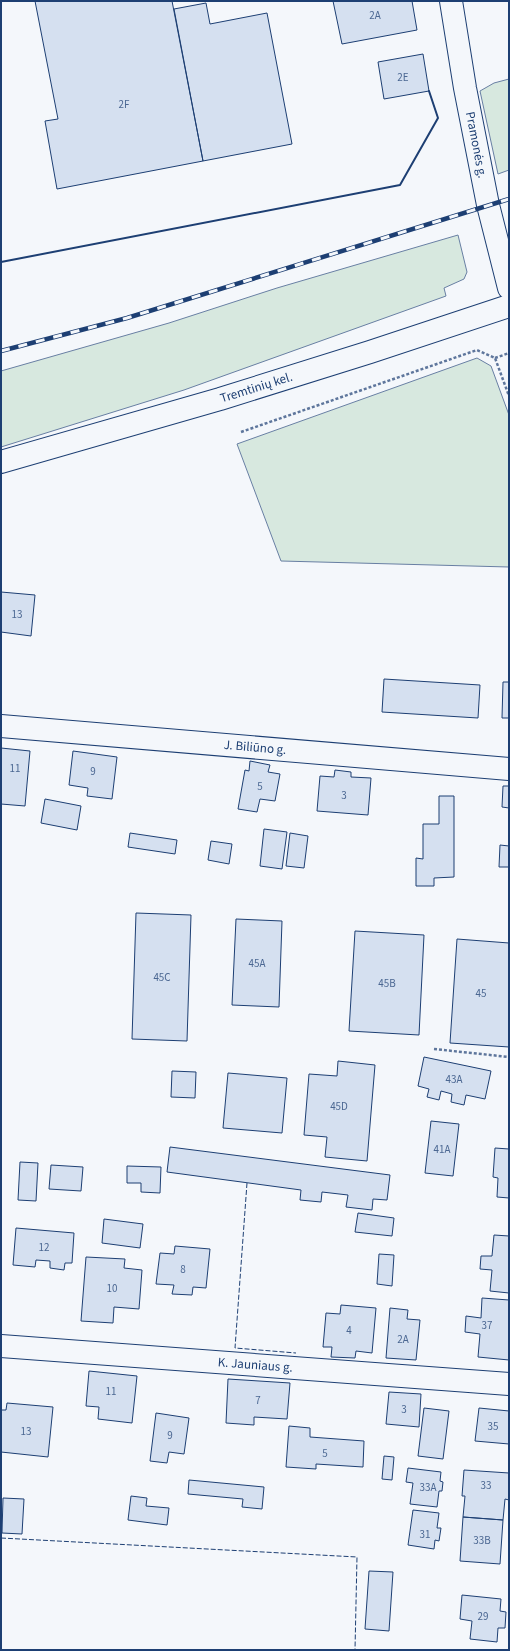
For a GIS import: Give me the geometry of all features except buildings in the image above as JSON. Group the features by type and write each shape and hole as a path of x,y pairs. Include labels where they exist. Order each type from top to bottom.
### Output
{"street":[{"name":"Pramonės g.","path":"451,1 467,96 488,205 509,288"},
{"name":"Tremtinių kel.","path":"1,462 220,399 370,352 509,306"},
{"name":"J. Biliūno g.","path":"1,726 509,769"},
{"name":"K. Jauniaus g.","path":"1,1346 509,1384"}],"path":[{"path":"241,432 477,350 495,358 509,353"},
{"path":"495,358 509,396"},
{"path":"434,1049 509,1058"}],"shaded area":[{"path":"509,79 509,170 498,174 480,91 494,83"},
{"path":"458,235 467,272 464,279 444,288 446,296 184,390 1,447 1,371 169,323 277,288"},
{"path":"477,358 491,366 509,415 509,567 281,561 237,444"}],"railway":[{"path":"1,351 127,318 509,199"}],"fence":[{"path":"247,1183 235,1348 296,1353"},
{"path":"1,1538 357,1557 355,1650"}],"wall":[{"path":"1,262 400,185 438,118 429,91"}]}
